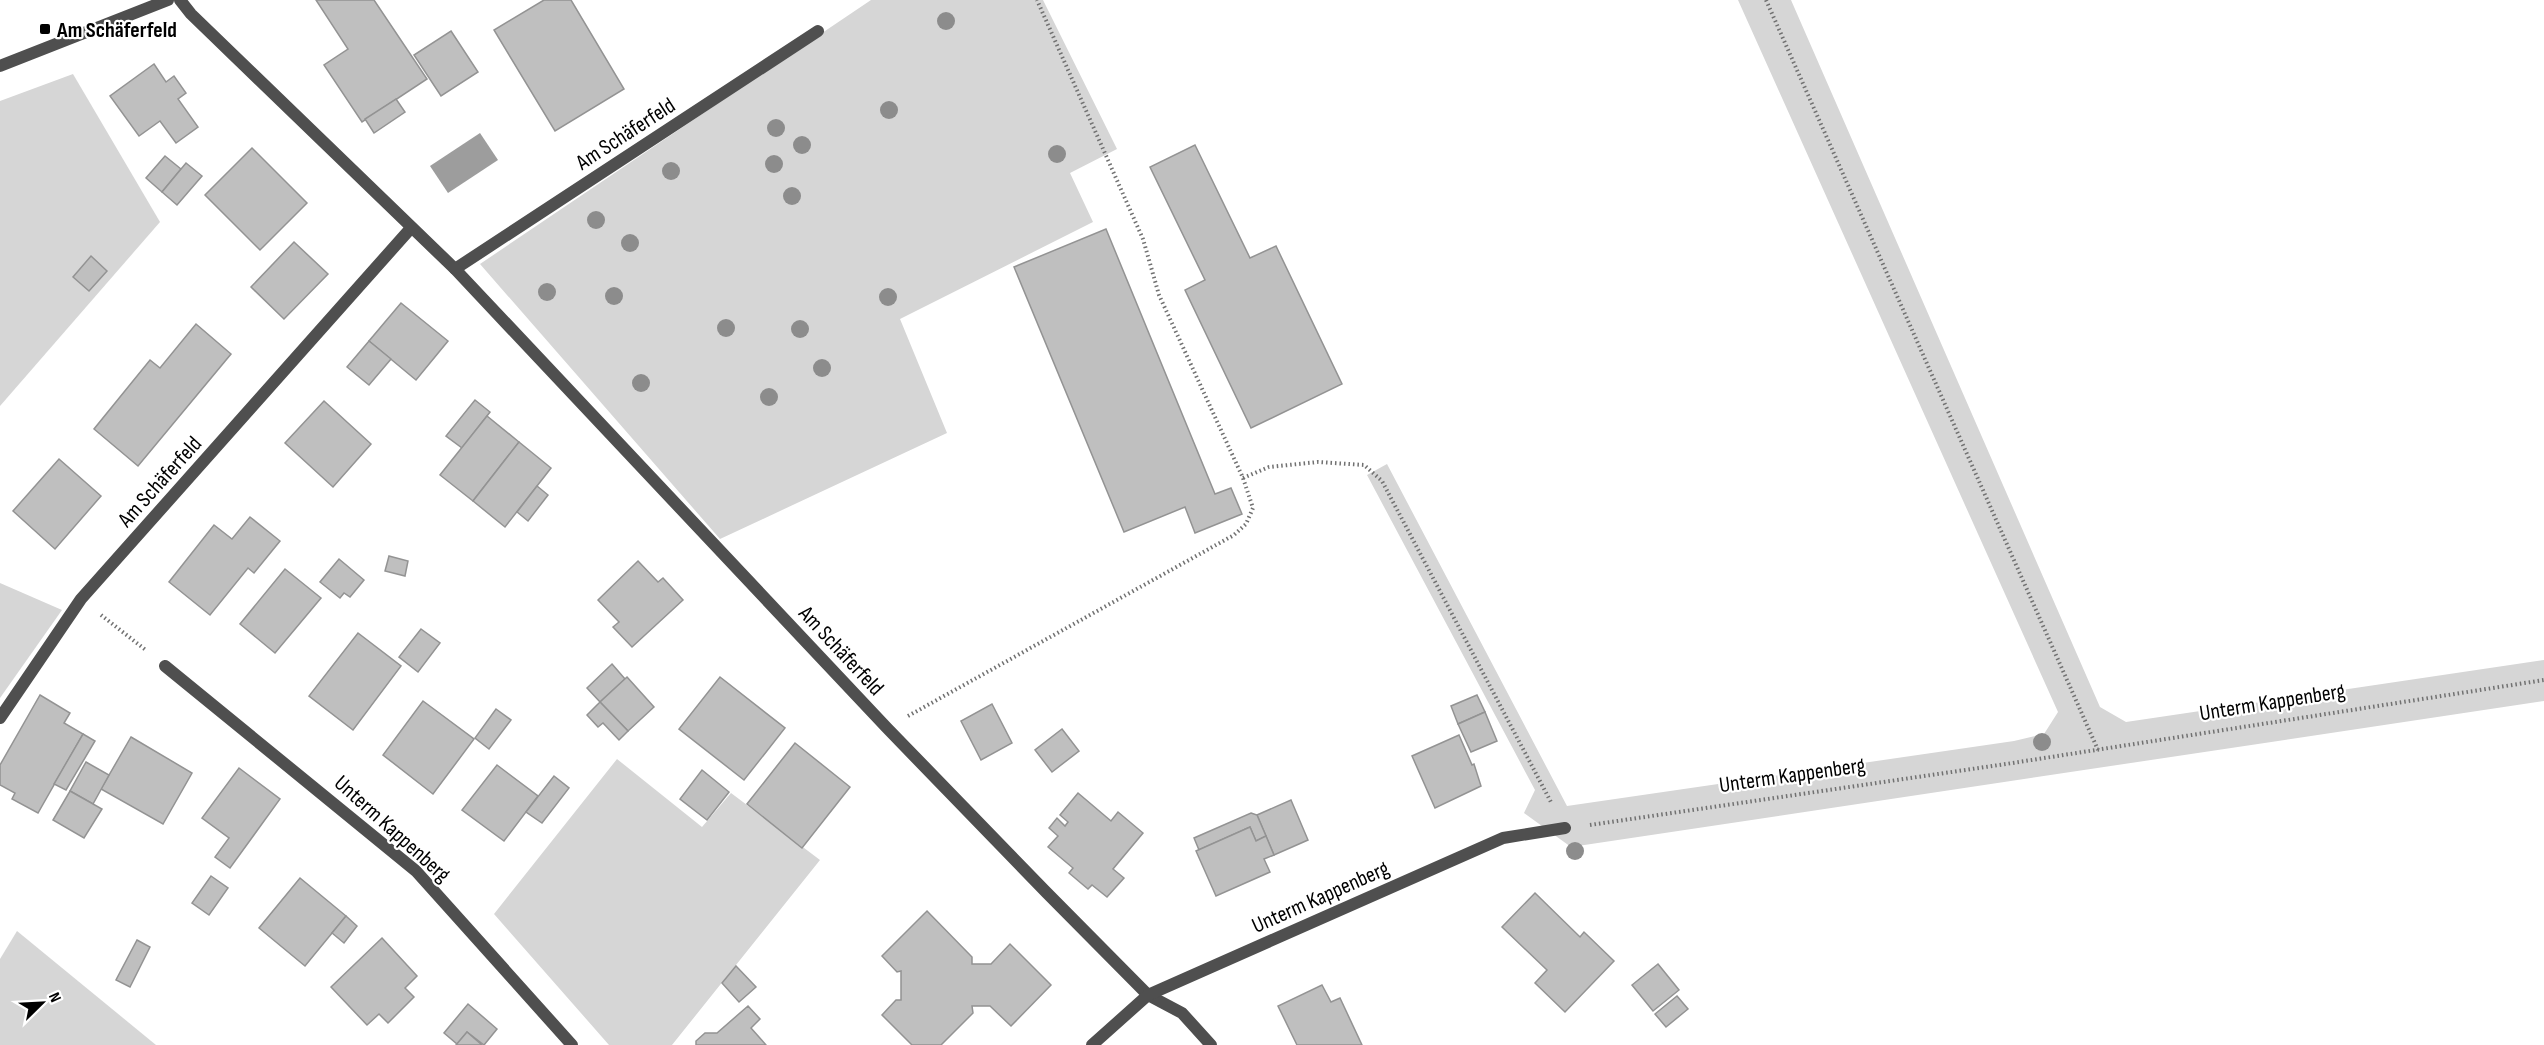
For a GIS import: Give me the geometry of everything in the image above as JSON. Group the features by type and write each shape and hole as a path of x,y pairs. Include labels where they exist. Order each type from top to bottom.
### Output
{"street":[{"path":"0,66 168,0"},
{"name":"Am Schäferfeld","path":"180,0 191,14 455,269 886,728 1148,995 1182,1013 1211,1045"},
{"name":"Am Schäferfeld","path":"455,269 818,31"},
{"name":"Am Schäferfeld","path":"0,718 81,599 411,228"},
{"name":"Unterm Kappenberg","path":"165,666 416,871 572,1045"},
{"name":"Unterm Kappenberg","path":"1092,1045 1148,995 1503,838 1565,828"}],"path":[{"path":"886,728 1234,535 1246,524 1253,508 1243,478 1159,296 1143,239 1037,0"},
{"path":"1766,0 2098,750"},
{"path":"1243,478 1269,467 1318,462 1364,465 1382,481 1565,828"},
{"path":"81,599 165,666"},
{"name":"Unterm Kappenberg","path":"1565,828 2098,750 2544,680"}],"shaded area":[{"path":"871,0 1043,0 1117,149 1070,173 1093,222 900,319 947,433 720,539 480,264"},
{"path":"1738,0 1791,0 2100,707 2126,722 2544,660 2544,701 1571,847 1524,813 1535,790 1367,475 1387,464 1567,806 2014,741 2044,734 2058,712"},
{"path":"73,74 160,222 0,406 0,101"},
{"path":"480,133 498,160 448,193 430,166"},
{"path":"0,583 62,610 0,698"},
{"path":"617,759 702,827 731,793 820,860 672,1045 609,1045 494,914"},
{"path":"17,931 156,1045 0,1045 0,959"}],"building":[{"path":"316,0 374,0 427,79 362,122 324,65 348,49"},
{"path":"544,0 571,0 624,89 555,131 494,30"},
{"path":"451,31 478,72 441,96 414,55"},
{"path":"154,64 166,82 174,76 186,93 178,99 198,127 176,143 160,121 139,136 110,96"},
{"path":"396,99 405,112 374,133 365,119"},
{"path":"1195,145 1250,258 1276,246 1342,384 1251,428 1185,290 1205,280 1150,167"},
{"path":"252,148 307,203 260,250 205,195"},
{"path":"165,156 181,169 162,192 146,178"},
{"path":"186,163 202,176 177,205 162,192"},
{"path":"1106,229 1215,494 1231,488 1242,514 1195,533 1185,507 1124,532 1014,267"},
{"path":"294,242 328,274 284,319 251,287"},
{"path":"91,256 107,271 89,291 73,277"},
{"path":"401,303 448,341 416,380 369,341"},
{"path":"196,324 231,354 138,466 94,429 150,360 160,368"},
{"path":"369,341 391,359 369,385 347,367"},
{"path":"475,400 490,412 462,448 446,436"},
{"path":"324,401 371,444 333,487 285,443"},
{"path":"487,416 519,442 473,501 440,475"},
{"path":"519,442 551,468 505,527 473,501"},
{"path":"59,459 101,496 55,549 13,511"},
{"path":"537,486 548,495 528,521 517,512"},
{"path":"250,517 280,541 254,573 248,568 210,615 169,582 214,525 232,539"},
{"path":"389,556 408,561 405,576 385,571"},
{"path":"339,559 364,580 350,597 344,593 340,598 320,582"},
{"path":"638,561 658,582 663,578 683,600 632,647 613,627 619,622 598,600"},
{"path":"285,569 321,598 275,653 240,624"},
{"path":"421,629 440,643 418,672 399,657"},
{"path":"358,633 401,666 353,730 309,696"},
{"path":"612,664 625,679 600,702 587,688"},
{"path":"627,677 654,707 628,731 600,702"},
{"path":"720,677 785,728 744,780 679,729"},
{"path":"40,695 70,713 64,723 83,734 38,813 12,799 15,793 0,785 0,765"},
{"path":"1477,695 1485,712 1458,724 1451,706"},
{"path":"423,701 474,739 433,794 383,755"},
{"path":"600,702 628,731 619,740 603,723 598,727 587,715"},
{"path":"992,704 1012,743 981,760 961,721"},
{"path":"496,709 511,720 489,749 475,738"},
{"path":"1485,712 1497,741 1471,752 1458,724"},
{"path":"1062,729 1079,751 1052,772 1035,750"},
{"path":"83,734 95,741 66,790 54,784"},
{"path":"1459,735 1472,765 1474,764 1481,786 1435,808 1412,756"},
{"path":"131,737 192,773 163,824 101,789"},
{"path":"795,743 850,787 802,848 747,804"},
{"path":"86,762 109,775 93,804 70,791"},
{"path":"497,765 538,796 504,841 462,810"},
{"path":"239,768 280,799 230,868 215,857 229,838 202,818"},
{"path":"702,770 729,792 707,820 680,799"},
{"path":"554,776 569,788 542,823 526,812"},
{"path":"70,791 102,809 84,838 53,820"},
{"path":"1078,793 1111,821 1118,812 1143,833 1113,869 1124,878 1107,897 1092,885 1088,889 1069,873 1073,868 1048,847 1058,836 1049,828 1057,818 1065,826 1068,822 1060,815"},
{"path":"1291,800 1308,840 1274,855 1257,815"},
{"path":"1251,813 1257,815 1266,836 1256,841 1250,827 1199,850 1194,838"},
{"path":"1250,827 1256,841 1266,836 1274,855 1264,859 1270,872 1216,896 1196,851"},
{"path":"211,876 228,888 209,915 192,903"},
{"path":"300,878 346,916 305,966 259,928"},
{"path":"1535,893 1580,937 1584,932 1614,961 1565,1012 1535,983 1547,970 1502,927"},
{"path":"927,911 972,957 972,964 991,964 1010,944 1051,985 1011,1026 990,1006 972,1006 973,1013 941,1045 912,1045 882,1015 896,1000 901,1000 901,971 897,972 882,956"},
{"path":"346,916 357,926 344,943 332,933"},
{"path":"382,938 417,976 405,988 414,997 388,1023 379,1014 367,1025 331,987"},
{"path":"137,940 150,947 130,987 116,980"},
{"path":"1658,964 1679,990 1653,1011 1632,985"},
{"path":"736,966 756,987 739,1002 722,983"},
{"path":"1322,985 1331,1002 1340,998 1362,1045 1297,1045 1278,1006"},
{"path":"1677,996 1688,1009 1666,1027 1655,1014"},
{"path":"468,1004 497,1029 484,1045 467,1032 457,1044 444,1033"},
{"path":"748,1006 760,1019 751,1028 766,1045 696,1045 696,1041 705,1033 717,1033"},
{"path":"467,1032 482,1045 456,1045"}],"place":[{"name":"Am Schäferfeld","path":"45,29"}]}
